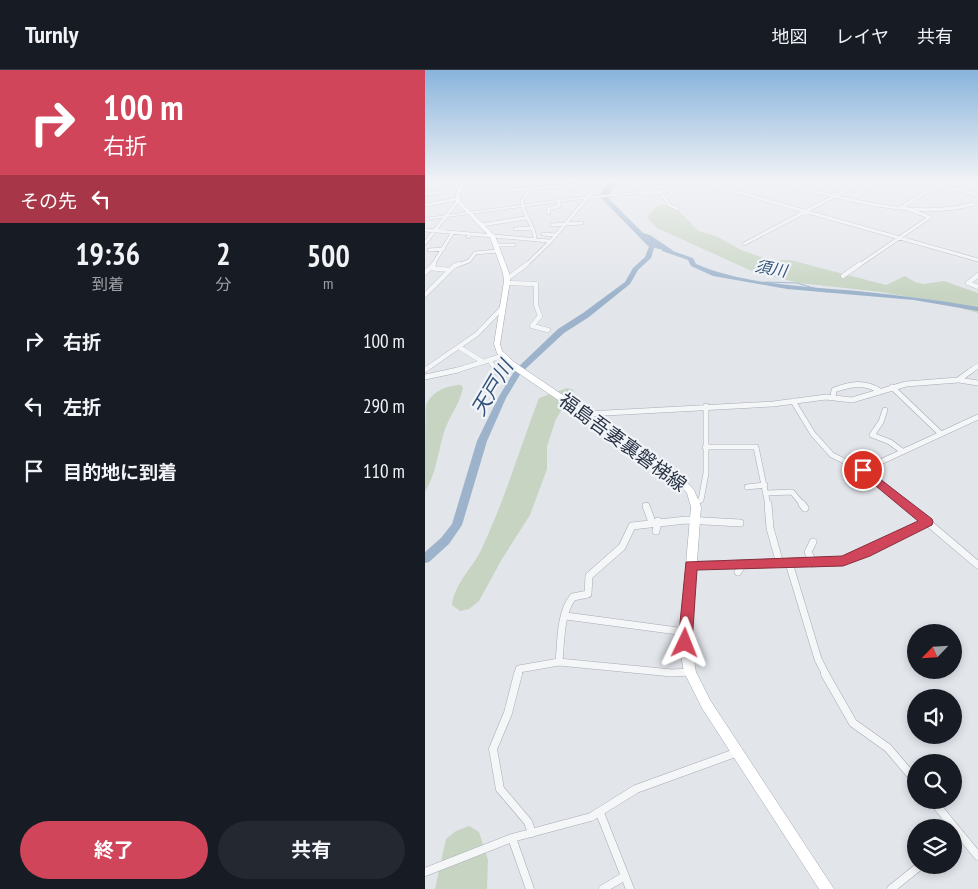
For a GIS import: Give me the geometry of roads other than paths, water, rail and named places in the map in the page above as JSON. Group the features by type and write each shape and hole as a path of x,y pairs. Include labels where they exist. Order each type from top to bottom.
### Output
{"main road":[{"path":"475,219 490,236 497,248 507,281 497,344 502,356"},
{"name":"福島吾妻裏磐梯線","path":"502,356 686,484 695,503 685,632 686,658 690,672 706,704 827,889"}],"street":[{"path":"425,243 441,219"},
{"path":"481,225 517,219"},
{"path":"526,219 535,233 535,239"},
{"path":"507,281 555,235 568,219"},
{"path":"744,244 791,219"},
{"path":"834,219 978,260"},
{"path":"843,276 928,219"},
{"path":"552,224 583,223"},
{"path":"515,229 532,228"},
{"path":"425,230 549,241"},
{"path":"521,238 523,231"},
{"path":"425,273 453,232"},
{"path":"543,234 555,235"},
{"path":"484,242 490,236"},
{"path":"425,295 450,270 469,261 475,253 514,245"},
{"path":"429,250 443,249"},
{"path":"430,268 450,270"},
{"path":"978,275 968,284 978,288"},
{"path":"507,281 536,284 536,305 540,315 532,326 548,330"},
{"path":"425,370 477,334 504,306"},
{"path":"459,347 483,362"},
{"path":"425,377 452,372 502,356"},
{"path":"489,360 498,373"},
{"path":"959,380 978,366"},
{"path":"587,414 833,397 852,400 911,383 959,380 978,383"},
{"path":"833,397 833,390 860,382 867,383 880,391"},
{"path":"892,387 941,434"},
{"path":"793,401 813,434 828,452 839,460 863,470 978,565"},
{"path":"695,503 701,500 706,474 706,406"},
{"path":"885,410 881,422 873,435 901,450"},
{"path":"863,470 901,450 978,417"},
{"path":"705,447 755,445 767,493 770,528 781,564"},
{"path":"747,487 765,486"},
{"path":"767,493 792,492 805,508"},
{"path":"646,506 655,522 656,531"},
{"path":"559,662 566,616 572,598 588,594 589,576 622,547 632,526 695,519 740,523"},
{"path":"691,565 814,564 843,561 857,557 927,522"},
{"path":"813,542 809,552 814,564"},
{"path":"789,563 818,658 845,714 853,723 888,748 907,770"},
{"path":"738,572 743,564"},
{"path":"566,616 685,632"},
{"path":"532,833 528,822 500,789 495,766 494,743 507,717 519,669 559,662 671,673 690,672"},
{"path":"425,872 512,838 600,813 618,798 638,788 706,766 737,752"},
{"path":"600,813 630,889"},
{"path":"512,838 531,889"},
{"path":"962,842 978,856"},
{"path":"891,889 910,874"},
{"path":"603,889 625,876"}],"water":[{"path":"622,219 629,219 643,233 650,235 678,254 648,246"}],"waterway":[{"name":"天戸川","path":"425,559 445,541 457,525 482,441 502,398 518,372 561,331 586,315 628,283 635,269 648,258 652,245"},
{"name":"須川","path":"664,250 691,259 693,265 713,274 787,287 914,298 978,309"},
{"path":"766,282 797,283 827,292"}]}
